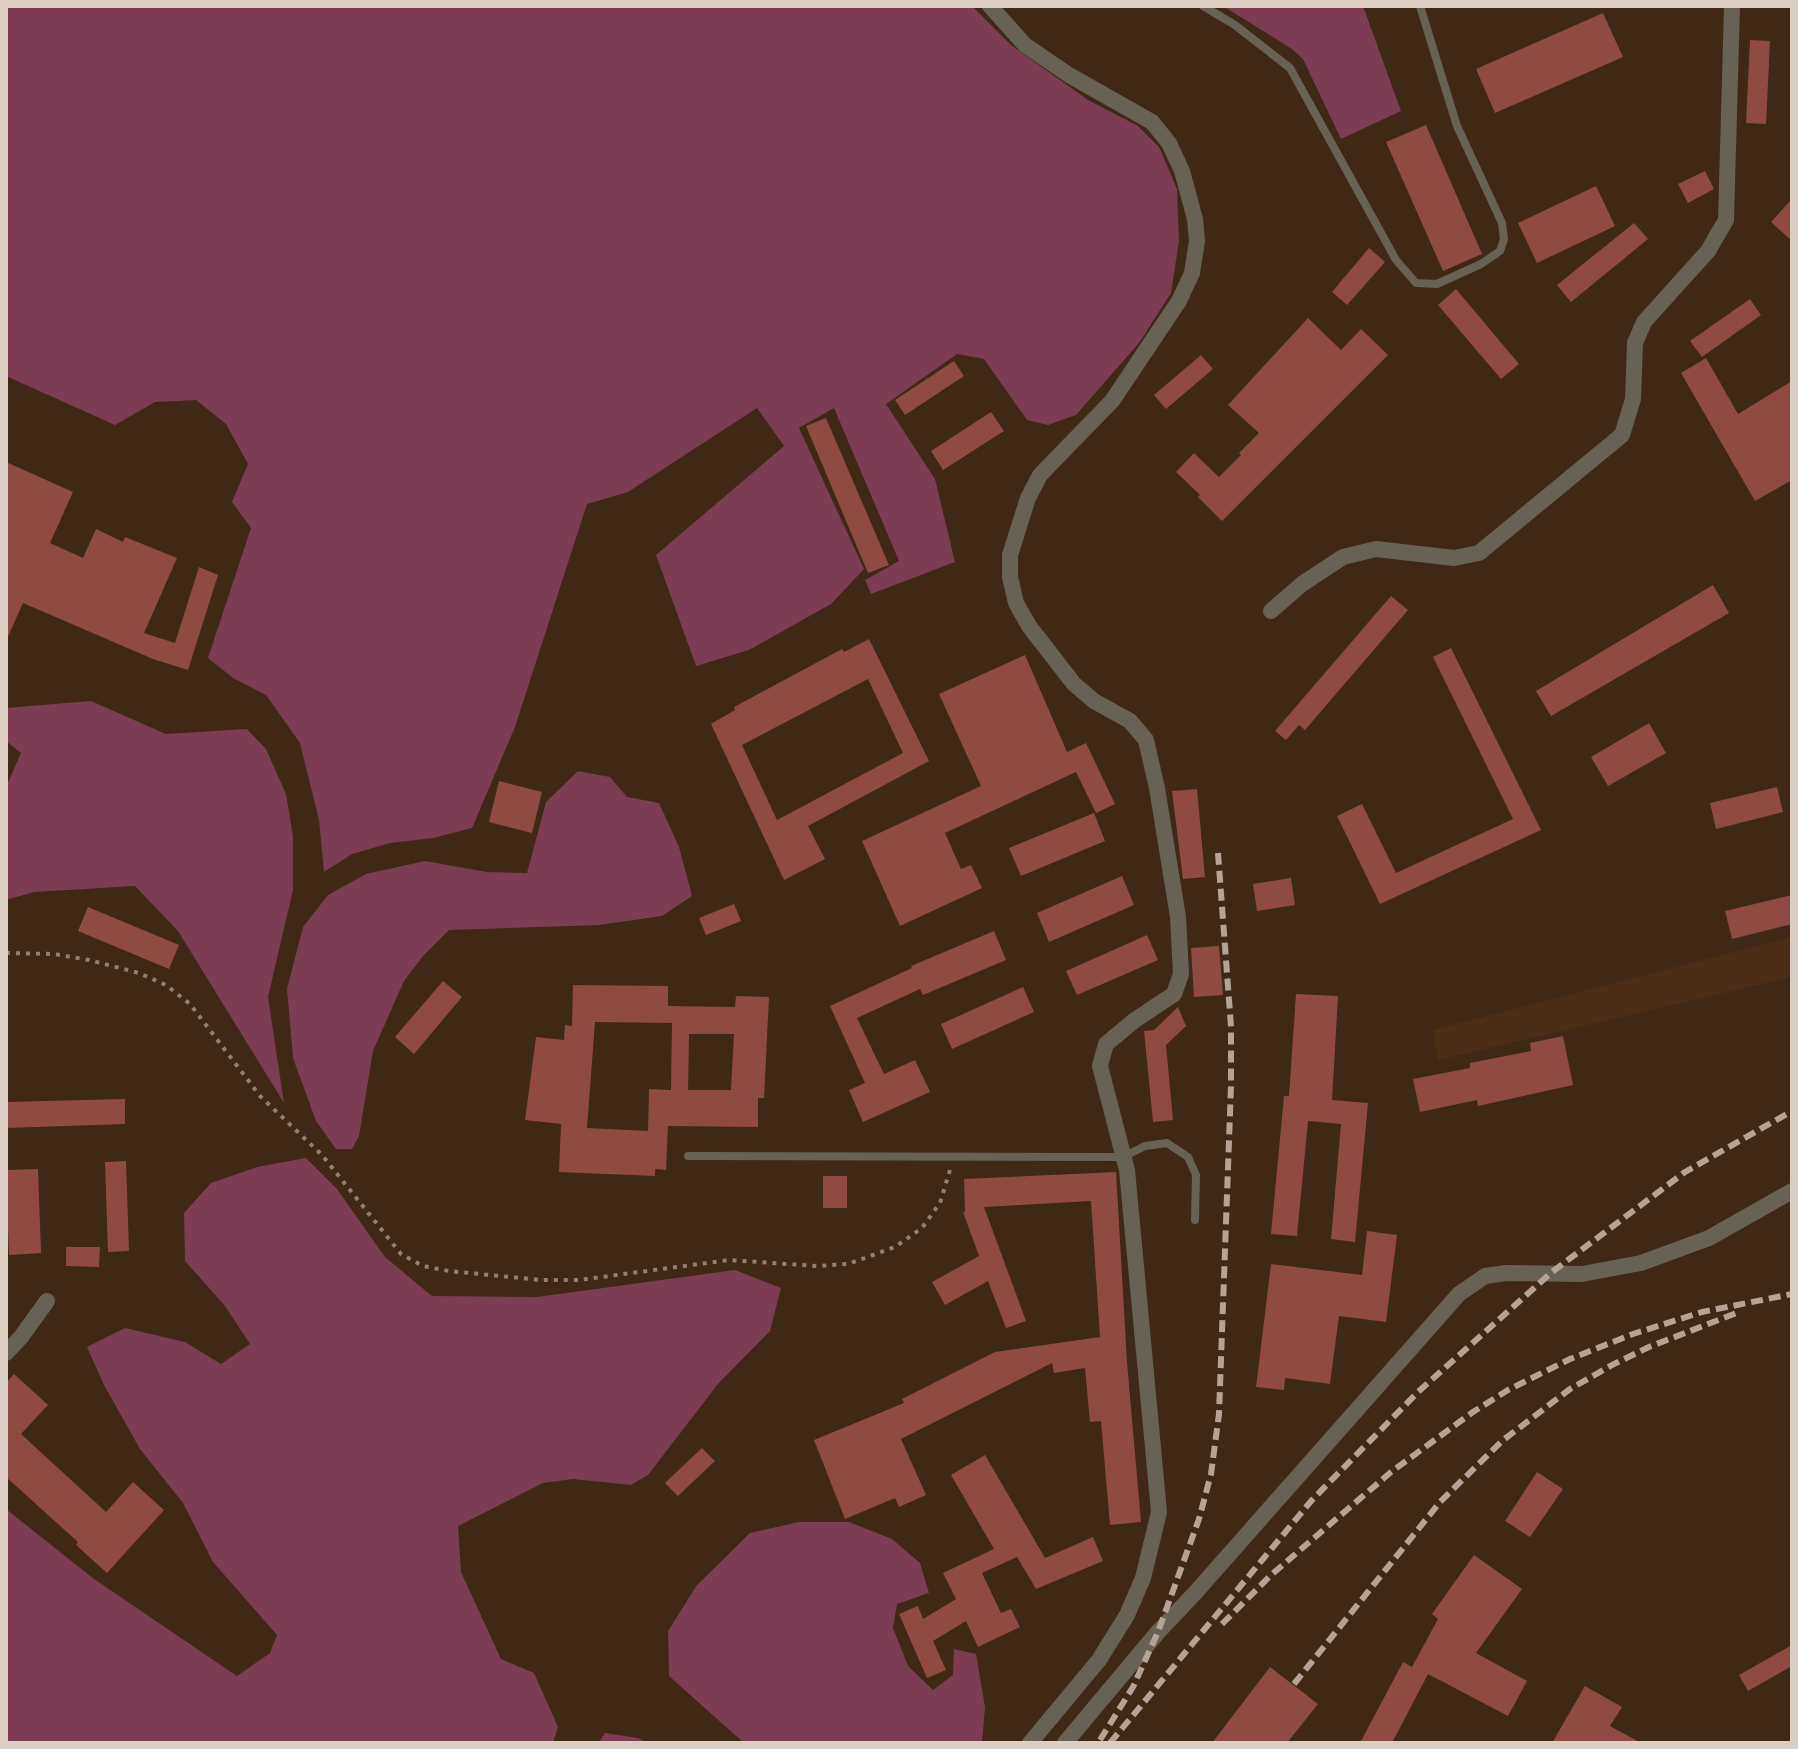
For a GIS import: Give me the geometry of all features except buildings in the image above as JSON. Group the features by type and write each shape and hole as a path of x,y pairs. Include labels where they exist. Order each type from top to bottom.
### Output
{"street":[{"path":"990,6 1025,45 1069,75 1152,122 1169,143 1182,171 1195,219 1197,241 1192,273 1179,301 1112,401 1040,475 1028,498 1010,555 1010,577 1016,603 1029,626 1074,684 1094,701 1130,721 1146,740 1178,917 1181,974 1174,994 1106,1044 1100,1066 1123,1157 1159,1512 1143,1578 1127,1615 1099,1660 1030,1743"},
{"path":"1271,611 1302,584 1343,557 1376,549 1454,558 1479,553 1622,435 1633,399 1635,343 1644,322 1708,251 1726,220 1732,6"},
{"path":"1065,1743 1158,1632 1459,1294 1485,1276 1496,1274 1582,1274 1641,1263 1709,1238 1792,1191"},
{"path":"6,1353 47,1301"}],"lane":[{"path":"1203,6 1235,25 1290,68 1396,260 1416,283 1437,284 1481,264 1500,251 1504,239 1502,223 1457,126 1420,6"},
{"path":"688,1156 1123,1157 1145,1146 1167,1143 1188,1157 1196,1175 1195,1220"}],"path":[{"path":"6,953 54,954 89,960 139,973 166,985 190,1004 260,1096 322,1155 401,1254 423,1266 525,1279 579,1280 729,1260 817,1266 848,1264 895,1247 922,1228 940,1203 954,1157"}],"shaded area":[{"path":"6,6 972,6 1011,45 1088,100 1138,126 1159,147 1177,189 1179,241 1171,293 1139,343 1076,415 1048,425 1027,420 984,359 957,354 886,404 935,479 955,562 871,594 865,580 899,561 834,408 799,428 864,569 831,604 749,650 696,666 656,555 784,446 757,408 628,492 587,504 515,727 472,828 433,838 390,843 352,854 324,872 319,820 300,743 266,695 233,678 208,658 251,528 232,502 248,464 226,424 196,400 155,402 115,425 6,376"},
{"path":"1223,6 1363,6 1401,111 1341,139 1303,59"},
{"path":"91,701 166,734 247,729 266,749 286,794 293,836 293,890 268,997 284,1103 178,931 135,886 34,892 6,900 6,787 21,753 6,741 6,708"},
{"path":"578,771 610,777 627,797 659,803 679,847 692,896 662,916 599,925 449,930 404,981 373,1051 359,1136 352,1149 336,1149 316,1121 293,1058 287,989 303,927 328,895 366,874 425,861 487,872 527,873 546,802"},
{"path":"1792,937 1792,977 1438,1060 1433,1030"},
{"path":"306,1158 337,1189 385,1257 432,1296 537,1297 735,1270 781,1288 770,1331 718,1384 648,1475 631,1485 573,1479 543,1483 458,1526 461,1572 501,1659 534,1673 558,1727 553,1743 6,1743 6,1509 94,1579 237,1676 270,1653 277,1635 213,1562 183,1503 140,1449 104,1385 87,1347 125,1328 185,1342 221,1364 250,1344 225,1306 185,1261 184,1213 211,1183 257,1167"},
{"path":"799,1522 849,1522 892,1539 920,1563 929,1593 897,1604 893,1628 908,1666 933,1690 953,1675 954,1649 976,1654 985,1707 982,1743 744,1743 669,1676 668,1631 697,1585 750,1533"},
{"path":"605,1733 638,1738 648,1743 598,1743"}],"railway":[{"path":"1100,1740 1133,1687 1158,1632 1199,1519 1211,1474 1219,1414 1231,1027 1218,853"},
{"path":"1110,1743 1312,1500 1418,1392 1552,1272 1685,1172 1792,1111"},
{"path":"1222,1624 1271,1575 1391,1472 1508,1390 1570,1359 1633,1334 1702,1312 1792,1294"},
{"path":"1294,1684 1440,1502 1502,1441 1570,1389 1612,1365 1739,1312"}]}
